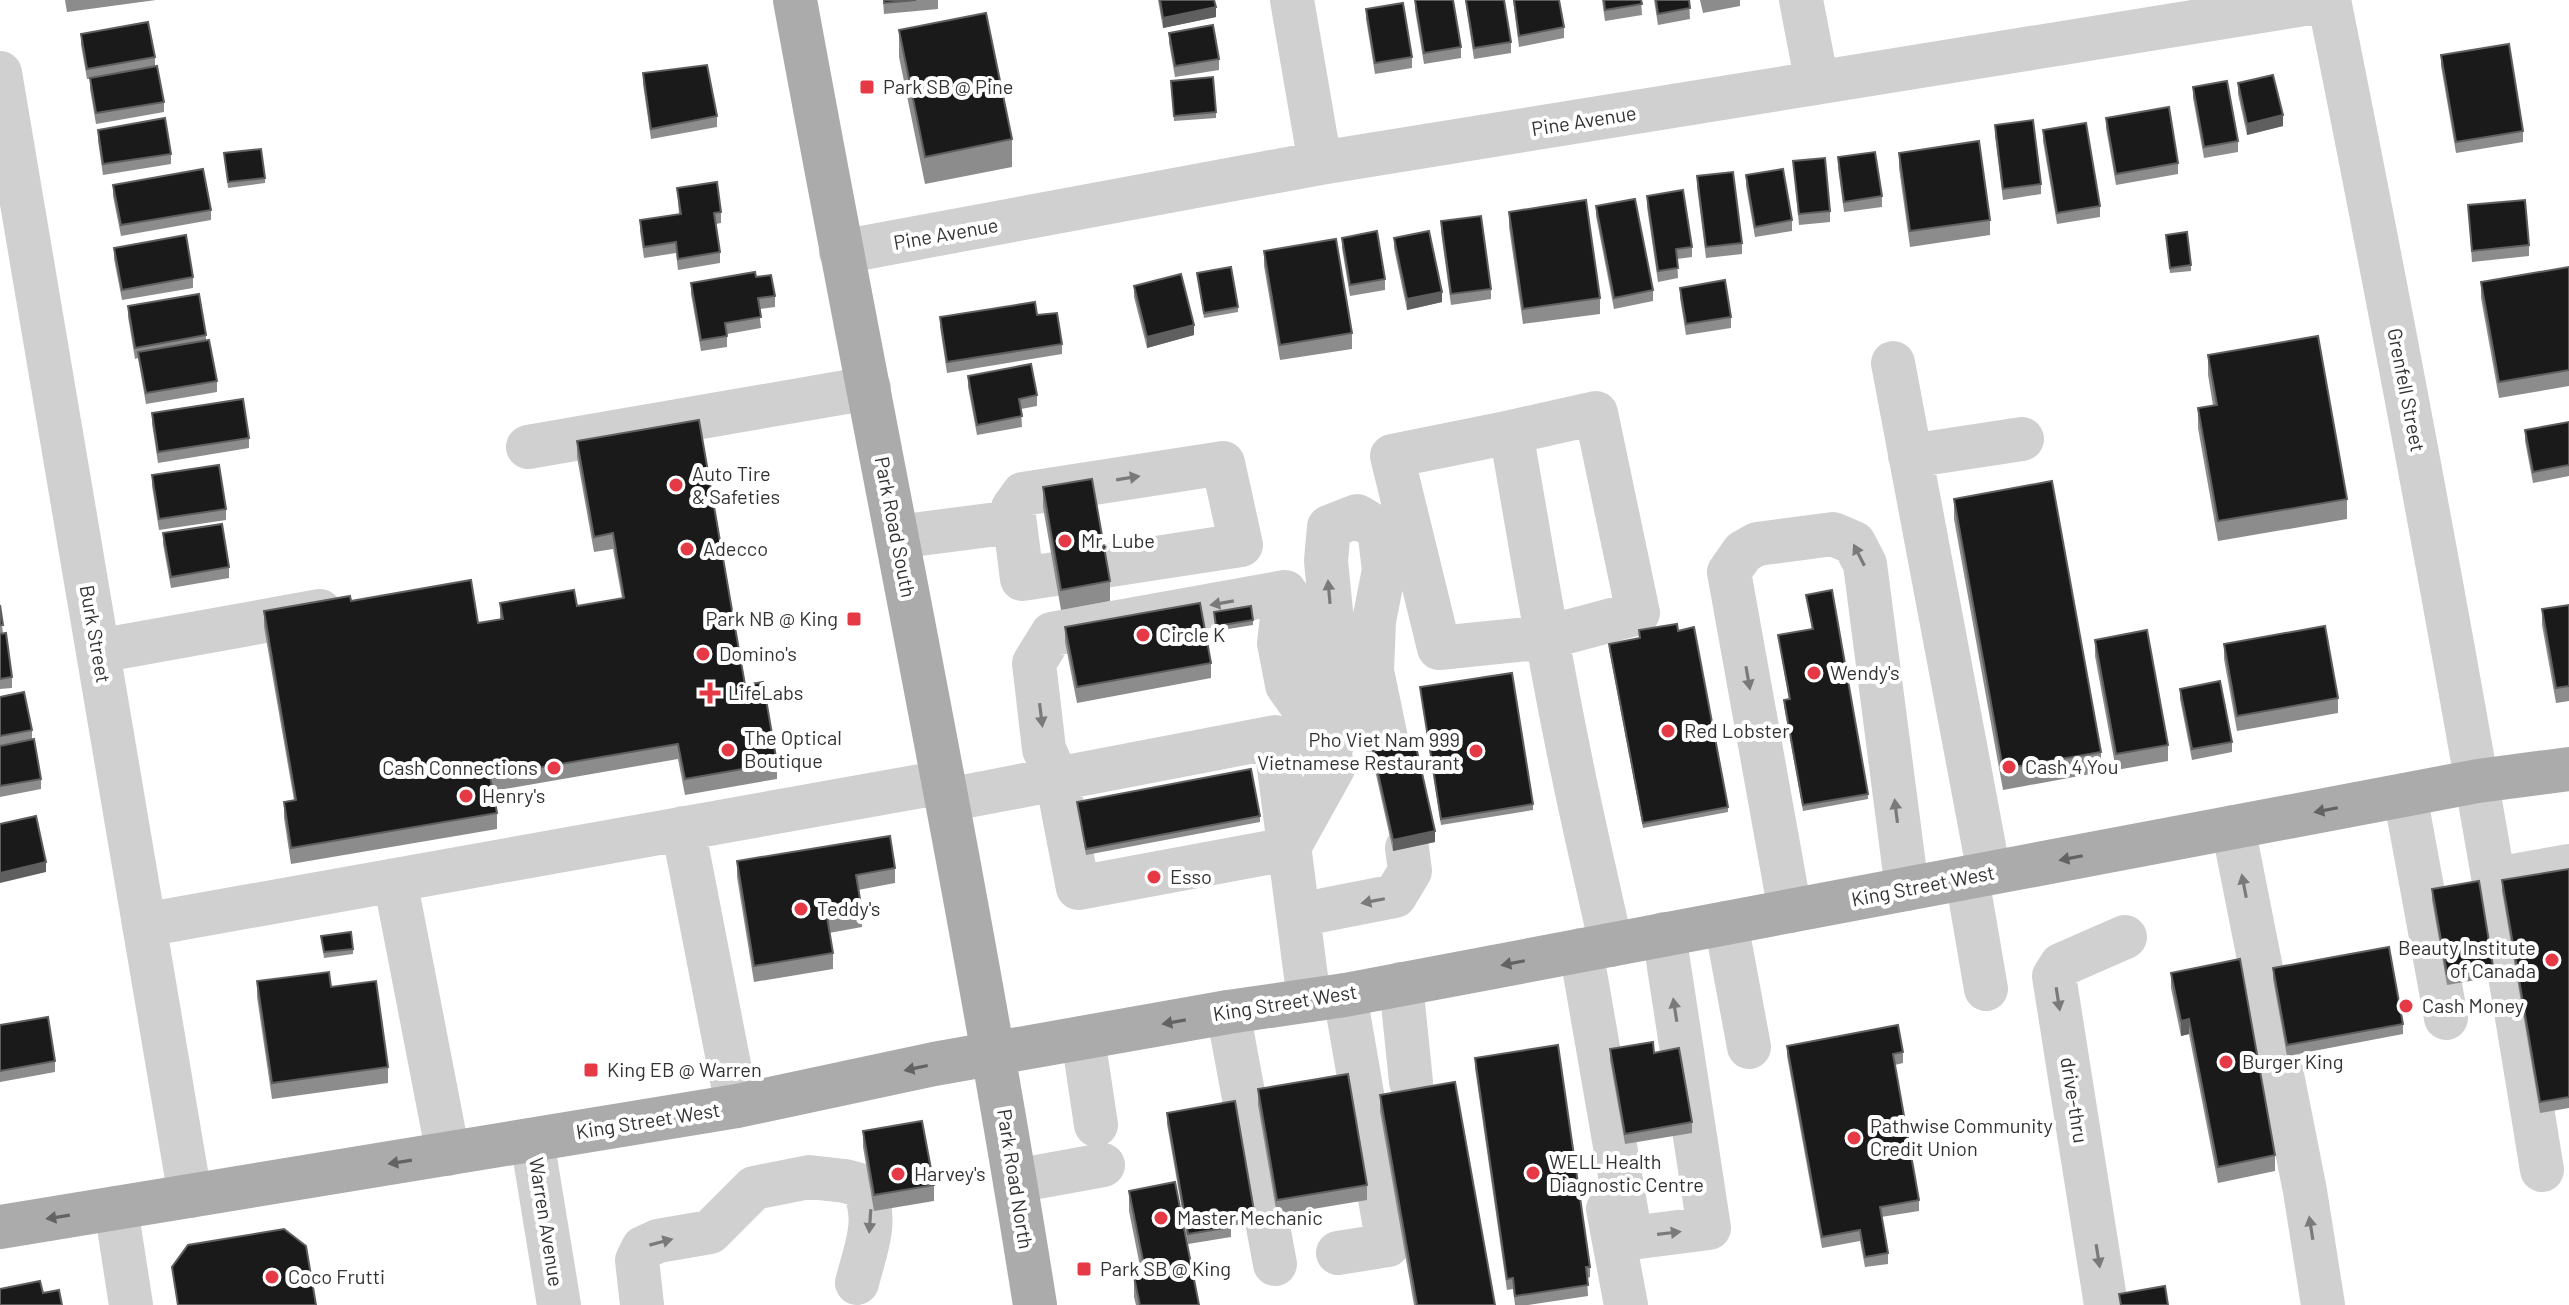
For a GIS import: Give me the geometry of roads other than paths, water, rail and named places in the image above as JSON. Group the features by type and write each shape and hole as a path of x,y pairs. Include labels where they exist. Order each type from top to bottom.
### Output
{"main road":[{"name":"Park Road South","path":"795,0 984,994 992,1054"},
{"name":"King Street West","path":"0,1227 737,1106 992,1054 1401,984 2478,781 2569,769"},
{"name":"Park Road North","path":"992,1054 1035,1305"}],"street":[{"path":"1292,0 1320,163"},
{"path":"1801,0 1817,83"},
{"name":"Pine Avenue","path":"841,252 1320,163 2329,0"},
{"name":"Grenfell Street","path":"2329,0 2403,372 2496,879 2542,1170"},
{"name":"Burk Street","path":"0,73 190,1196"},
{"path":"1893,363 1978,876 1986,989"},
{"path":"528,447 869,388"},
{"path":"1596,413 1638,613 1548,637 1439,648 1392,456 1511,432 1596,413"},
{"path":"1511,432 1566,742 1584,950 1626,1305"},
{"path":"1910,456 2022,439"},
{"path":"897,537 1036,563 1013,508 1023,494 1223,463 1241,545 1109,565"},
{"path":"1288,849 1331,759 1342,723 1326,561 1329,527 1357,516 1379,529 1384,570 1374,621 1372,671 1387,740 1331,759"},
{"path":"1790,911 1729,572 1743,552 1757,544 1833,534 1854,543 1865,564 1907,889"},
{"path":"1288,849 1221,846 1177,853 1135,861 1078,888 1057,779 1044,749 1034,663 1052,634 1285,592 1310,627 1314,680 1304,709 1309,732 1331,759"},
{"path":"98,651 362,604"},
{"path":"144,925 683,828 945,791 1057,779 1122,783 1208,766 1275,737 1298,915 1327,997 1388,1245 1338,1253"},
{"path":"2396,796 2410,918"},
{"path":"2396,796 2446,1018"},
{"path":"2233,827 2305,1191 2323,1305"},
{"path":"683,828 737,1106"},
{"path":"1298,915 1395,896 1410,871 1407,848"},
{"path":"2496,879 2569,866"},
{"path":"395,880 448,1154"},
{"path":"1726,923 1749,1047"},
{"path":"1584,950 1631,1238 1709,1228 1664,934"},
{"name":"drive-thru","path":"2106,1305 2054,976 2061,965 2125,937"},
{"path":"1401,984 1411,1082"},
{"path":"1228,1012 1275,1264"},
{"path":"1015,1181 1100,1145 1083,1038"},
{"name":"Warren Avenue","path":"532,1140 559,1305"},
{"path":"642,1305 637,1260 643,1248 658,1241 710,1232 754,1188 809,1177 863,1186 871,1203 871,1226 857,1283"},
{"path":"116,1208 131,1305"}],"place":[{"name":"Park SB @ Pine","path":"867,87"},
{"name":"Auto Tire & Safeties","path":"676,485"},
{"name":"Mr. Lube","path":"1065,541"},
{"name":"Adecco","path":"687,549"},
{"name":"Park NB @ King","path":"854,619"},
{"name":"Circle K","path":"1143,635"},
{"name":"Domino's","path":"703,654"},
{"name":"Wendy's","path":"1814,673"},
{"name":"LifeLabs","path":"710,693"},
{"name":"Red Lobster","path":"1668,731"},
{"name":"The Optical Boutique","path":"728,750"},
{"name":"Pho Viet Nam 999 Vietnamese Restaurant","path":"1476,751"},
{"name":"Cash 4 You","path":"2009,767"},
{"name":"Cash Connections","path":"554,768"},
{"name":"Henry's","path":"466,796"},
{"name":"Esso","path":"1154,877"},
{"name":"Teddy's","path":"801,909"},
{"name":"Beauty Institute of Canada","path":"2552,960"},
{"name":"Cash Money","path":"2406,1006"},
{"name":"Burger King","path":"2226,1062"},
{"name":"King EB @ Warren","path":"591,1070"},
{"name":"Pathwise Community Credit Union","path":"1854,1138"},
{"name":"WELL Health Diagnostic Centre","path":"1533,1173"},
{"name":"Harvey's","path":"898,1174"},
{"name":"Master Mechanic","path":"1161,1218"},
{"name":"Park SB @ King","path":"1084,1269"},
{"name":"Coco Frutti","path":"272,1277"}]}
